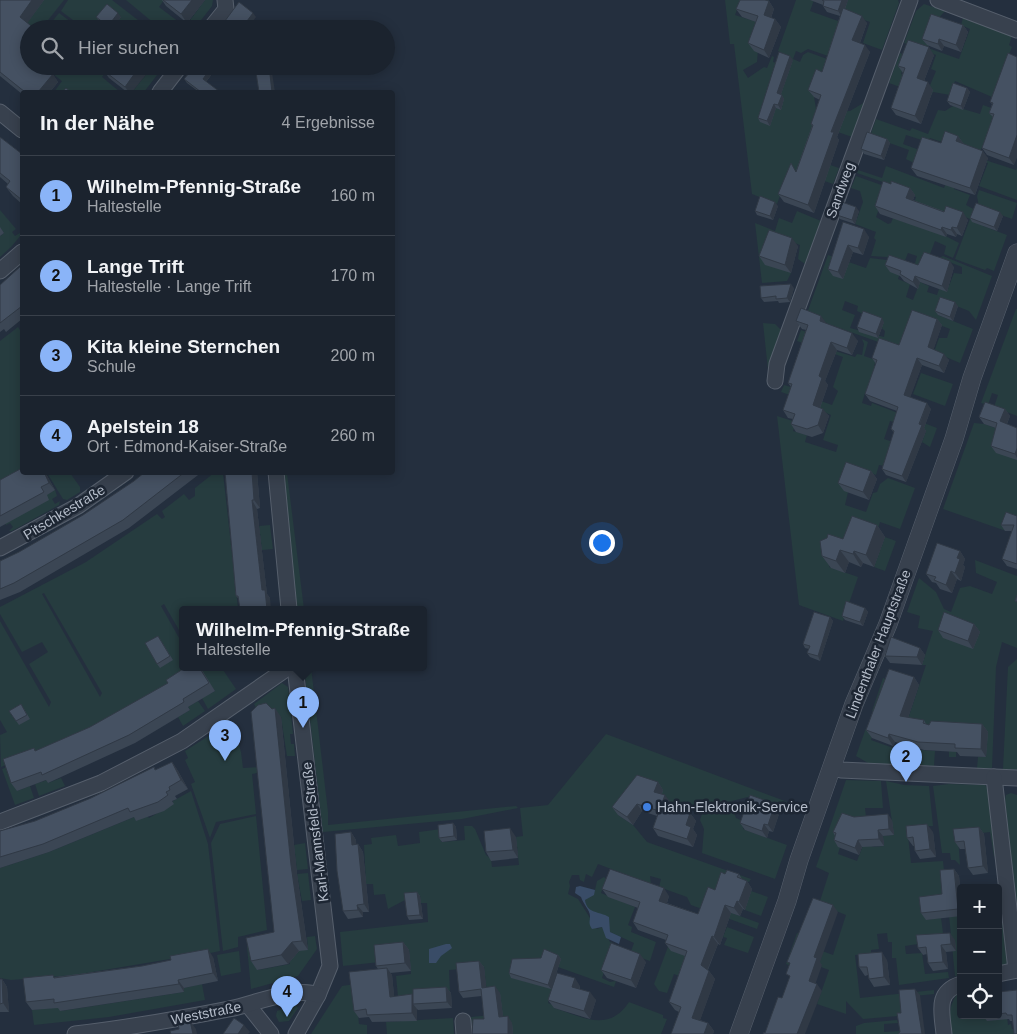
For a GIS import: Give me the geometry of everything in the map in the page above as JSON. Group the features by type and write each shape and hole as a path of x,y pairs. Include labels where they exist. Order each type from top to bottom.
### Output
{"street":[{"name":"Sandweg","path":"775,381 777,364 910,0"},
{"path":"938,0 1017,30"},
{"path":"216,20 226,4"},
{"path":"162,90 173,75"},
{"path":"0,112 20,128"},
{"name":"Lindenthaler Hauptstraße","path":"739,1034 787,901 798,860 854,704 888,624 1017,253"},
{"path":"0,270 20,254"},
{"name":"Pitschkestraße","path":"0,548 64,514 122,475"},
{"path":"276,475 289,606"},
{"path":"0,822 101,783 182,741 283,671"},
{"name":"Karl-Mannsfeld-Straße","path":"295,671 330,966 318,995 296,1034"},
{"path":"832,767 841,770 1017,778"},
{"path":"994,777 1017,970 1002,973"},
{"path":"944,1034 942,1012 944,996 949,988 957,985"},
{"name":"Weststraße","path":"75,1034 132,1027 248,1006 292,994 311,993 318,995"},
{"name":"Weststraße","path":"248,1006 271,1034"}],"green space":[{"path":"6,0 64,0 48,20 20,20 20,22 0,7"},
{"path":"68,0 112,0 138,20 73,20 61,11"},
{"path":"126,0 164,0 159,7 176,20 150,20"},
{"path":"205,0 213,0 212,6 201,20 190,20"},
{"path":"725,0 769,0 767,5 738,7 735,15 760,23 757,62 743,70 748,78 764,67 767,68 772,56 774,57 773,62 779,64 782,53 778,51 796,0 814,0 810,11 838,21 848,0 898,0 899,3 882,50 863,43 870,22 847,14 840,35 861,43 859,48 828,56 808,49 801,53 796,51 793,59 800,62 803,55 808,52 827,59 814,97 816,109 823,112 850,111 865,102 852,137 815,124 804,156 839,168 833,184 790,169 777,204 752,194 734,44 730,44"},
{"path":"924,4 945,11 936,21 928,48 959,59 970,29 961,25 963,18 1012,36 1009,45 1012,47 992,97 955,81 950,95 933,92 930,98 889,83 900,53 907,56 901,74 915,80 928,90 936,71 931,69 936,55 904,43 916,11"},
{"path":"59,13 68,20 53,20"},
{"path":"54,75 103,75 102,77 118,90 55,90 62,81"},
{"path":"146,75 157,75 146,90 134,90"},
{"path":"983,105 997,110 980,152 985,160 1016,170 1017,168 1017,200 979,186 988,163 966,155 961,149 963,143 948,144 930,138 928,142 906,135 903,144 925,152 920,166 906,159 909,150 870,136 876,119 910,131 912,128 928,134 938,110 945,111 953,106 980,114"},
{"path":"886,166 944,188 950,174 958,176 954,189 970,195 966,205 977,211 983,226 1007,235 994,271 987,268 985,270 955,259 970,219 946,209 938,232 959,243 953,258 944,254 946,246 935,241 924,270 914,267 917,256 908,253 904,263 887,257 871,256 876,240 874,238 876,232 855,224 863,202 860,191 851,188 856,176 887,187 876,217 888,224 891,223 893,218 907,223 916,197 905,194 906,190 857,173 858,170 882,178"},
{"path":"979,190 1017,203 1012,219 979,207 977,196"},
{"path":"0,210 16,229 12,232 15,236 20,233 20,236 0,257 0,236 4,233 0,228"},
{"path":"797,211 821,221 805,264 798,259 800,245 775,236 791,273 787,281 762,283 755,223 775,231 779,218 792,223"},
{"path":"828,255 866,268 870,258 887,260 902,266 898,279 910,284 906,297 913,300 920,282 929,286 927,292 937,295 939,289 947,291 954,273 962,274 962,267 939,258 943,256 992,276 976,320 969,311 944,301 938,315 973,329 960,363 934,352 939,338 947,338 950,329 937,324 926,366 893,355 895,348 806,316","holes":["845,301 858,306 857,311 870,317 885,331 884,337 850,328 855,315 842,310"]},
{"path":"1016,309 1017,416 994,407 998,395 992,393 988,405 981,403"},
{"path":"763,323 775,324 781,330 768,370"},
{"path":"18,327 20,330 20,473 0,488 0,341"},
{"path":"801,330 818,336 815,345 855,357 857,354 862,355 864,344 862,339 868,342 864,356 876,360 874,366 886,370 871,396 865,393 862,403 871,406 872,403 937,428 930,447 922,442 926,431 890,421 884,439 893,442 885,466 879,465 876,475 854,466 845,505 866,512 873,493 877,492 880,484 888,478 915,488 900,529 880,522 877,531 831,562 829,567 858,577 843,621 799,605 777,416 796,422 793,431 807,435 805,442 836,452 838,445 823,440 831,415 815,408 816,404 781,392 784,385 791,387 790,390 832,405 838,391 833,387 843,357 797,341"},
{"path":"921,373 953,384 945,406 913,394"},
{"path":"974,423 984,424 1004,431 1017,460 1017,520 1006,531 943,509"},
{"path":"48,475 71,475 80,487 80,492 67,500 63,499"},
{"path":"211,475 223,475 238,606 179,606 179,630 164,604 161,606 179,638 179,671 188,671 161,693 68,740 1,767 0,735 7,732 0,720 0,621 49,707 51,702 29,664 48,652 42,642 22,652 0,614 0,607 86,562 157,514 162,519 165,517 162,511 184,494 189,500 195,496 195,488","holes":["44,593 102,693 100,697 42,594"]},
{"path":"282,475 287,475 304,606 297,606"},
{"path":"55,490 57,496 52,499 55,504 60,501 59,505 9,531 13,527 10,523 6,525 2,519"},
{"path":"270,525 273,549 262,550 259,526"},
{"path":"885,537 896,541 885,571 874,567"},
{"path":"975,560 1017,576 1017,648 1002,642 996,667 992,768 977,768 978,757 986,757 987,732 957,730 956,757 949,757 949,739 911,738 911,749 935,751 934,766 901,764 910,725 872,711 883,678 893,682 883,707 909,716 926,665 922,665 933,631 918,628 920,616 907,612 919,578 936,592 944,609 951,612 960,588 970,586 992,594 997,582 976,573"},
{"path":"1017,659 1017,770 1003,769 1008,667"},
{"path":"201,671 224,671 236,689 208,709 202,698 215,691"},
{"path":"304,671 311,671 328,825 516,806 518,808 462,819 323,832"},
{"path":"282,683 288,687 293,734 290,734 291,744 294,744 295,756 287,756 281,717 262,719 254,704"},
{"path":"198,701 205,711 183,726 178,717 190,710 188,707"},
{"path":"232,721 241,752 243,768 261,767 262,772 252,774 256,814 216,822 210,838 191,784 195,782 185,760 188,758 185,751"},
{"path":"866,728 874,731 871,740 896,749 891,764 868,763 856,756"},
{"path":"606,734 801,807 798,813 752,796 732,801 731,804 736,818 745,822 743,829 787,845 775,879 702,853 704,829 700,820 702,814 660,799 618,815 633,825 647,842 751,879 749,882 735,876 710,905 759,923 757,929 691,905 687,897 659,887 661,879 650,876 651,884 598,864 592,877 586,874 584,882 580,880 579,875 572,875 568,894 578,899 597,929 602,927 610,942 613,943 602,978 610,982 616,981 614,987 544,962 512,978 553,988 548,1003 555,1006 554,1008 594,1020 604,1020 613,1017 621,1012 629,1002 663,1015 663,1018 667,1019 661,1034 495,1034 489,1025 472,1026 471,1017 502,1014 487,994 484,967 449,970 450,993 398,997 396,976 411,974 409,950 380,962 343,966 340,932 428,922 427,903 421,903 420,896 405,900 388,909 385,894 374,895 373,884 366,884 364,845 372,844 371,838 396,835 398,846 420,843 419,832 441,829 441,842 465,840 464,826 472,826 486,855 491,859 492,867 519,865 516,837 523,836 520,808 548,805"},
{"path":"22,761 17,791 30,786 34,798 15,805 2,769"},
{"path":"61,778 65,786 39,796 35,784 47,780 48,783"},
{"path":"846,780 881,781 883,808 865,808 866,817 840,847 838,854 857,861 864,843 874,847 884,846 883,836 894,835 886,781 904,785 929,786 933,826 907,827 911,863 943,861 947,901 926,920 941,918 944,940 905,946 906,954 922,953 925,974 948,972 949,978 899,985 896,958 892,958 892,942 888,942 887,933 877,934 879,949 871,950 871,954 855,955 860,998 934,990 934,994 904,997 905,1012 898,1016 863,1019 846,1001 846,1014 817,1004 829,970 821,967 822,965 793,967 786,964 797,933 806,936 803,944 833,955 846,915 819,904 829,873 816,867"},
{"path":"949,784 985,785 990,791 999,858 994,856 990,832 958,836 960,865 955,860 951,860 950,853 942,853 933,786"},
{"path":"191,791 208,844 220,951 196,956 177,956 170,959 74,975 11,980 0,978 0,868 49,852 134,817 147,816 149,818"},
{"path":"1011,793 1017,795 1017,917 1005,799 1006,795"},
{"path":"256,816 267,930 238,937 238,947 223,951 211,843 220,824"},
{"path":"305,843 308,869 297,870 294,845"},
{"path":"308,873 311,900 302,901 297,874"},
{"path":"604,877 606,879 601,893 635,907 628,925 632,927 631,932 656,942 650,961 630,954 634,943 610,932 608,925 600,914 594,914 586,906 585,900 595,890 597,881"},
{"path":"751,891 768,897 761,916 745,910"},
{"path":"957,914 957,976 955,976 949,915"},
{"path":"1002,917 1005,918 1010,964 1002,965"},
{"path":"727,927 754,937 748,953 724,945 727,938 723,937"},
{"path":"675,928 694,959 686,979 674,974 667,993 659,991 654,984"},
{"path":"315,936 317,949 298,976 251,989 247,947 252,947 258,970 290,964 289,958 295,951 308,949 307,937"},
{"path":"239,951 241,972 221,976 217,955"},
{"path":"202,984 205,1000 109,1017 34,1025 32,1010 60,1007 61,1011 184,992 184,988"},
{"path":"355,984 359,1024 367,1025 367,1034 311,1034 342,986"},
{"path":"957,995 957,1019 986,1019 987,1021 1002,1019 1002,1013 1006,1010 1008,1025 1011,1024 1012,1029 1017,1029 1017,1034 951,1034 950,1012"},
{"path":"295,1004 298,1008 289,1021 279,1022 276,1016 277,1011"},
{"path":"453,1018 454,1034 387,1034 386,1022"},
{"path":"897,1020 898,1023 884,1024 884,1032 900,1031 900,1034 856,1034 856,1026 864,1023"}],"water":[{"path":"580,886 595,890 594,895 585,900 586,905 591,910 609,917 610,932 621,937 619,944 606,938 602,927 592,929 589,911 581,897 575,893 576,887"},
{"path":"450,944 452,948 441,956 436,963 429,963 429,949"}],"building":[{"path":"0,0 32,0 20,17 24,20 20,20 20,75 52,75 40,90 22,90 0,72"},
{"path":"163,0 192,0 181,14"},
{"path":"740,0 769,1 764,15 775,19 764,50 748,43 758,16 736,9"},
{"path":"822,0 842,0 838,11 823,6 824,1"},
{"path":"239,2 253,13 248,20 226,20"},
{"path":"107,4 118,13 113,20 100,20 96,17"},
{"path":"843,8 862,16 852,40 865,45 831,132 834,132 808,205 778,194 791,163 796,172 813,125 811,124 821,95 808,90 816,69 822,72"},
{"path":"931,14 963,25 956,45 939,39 938,44 922,39"},
{"path":"908,40 929,47 917,78 928,82 915,116 891,108 905,68 898,66"},
{"path":"779,52 790,56 777,93 782,95 778,105 774,104 767,121 758,118"},
{"path":"1008,53 1017,57 1017,135 1009,158 982,148 994,114 989,113 993,103 990,102"},
{"path":"109,75 134,75 125,87"},
{"path":"187,75 206,75 203,79 217,90 198,90 184,79"},
{"path":"256,75 270,75 272,90 259,90"},
{"path":"953,83 967,88 961,106 947,101"},
{"path":"945,131 958,136 956,141 983,151 970,188 911,168 922,137 941,143"},
{"path":"867,132 887,139 881,156 861,149"},
{"path":"0,137 20,152 20,198 6,187 10,181 0,173"},
{"path":"883,181 891,184 891,181 910,188 906,198 944,212 946,206 963,212 957,228 952,227 951,230 942,227 941,230 875,206"},
{"path":"760,196 775,202 770,216 755,211"},
{"path":"842,202 856,207 852,220 837,215"},
{"path":"976,203 1000,212 994,227 970,218"},
{"path":"843,222 864,229 858,248 848,245 838,272 828,269"},
{"path":"769,230 792,238 785,265 759,256"},
{"path":"924,252 950,261 942,286 915,276 913,282 900,274 901,271 885,265 889,255 918,265"},
{"path":"20,267 20,308 0,323 0,285"},
{"path":"791,284 787,298 776,299 776,296 761,298 760,286"},
{"path":"940,297 955,302 950,317 935,311"},
{"path":"801,308 821,316 820,321 852,333 847,348 831,342 819,376 822,378 813,405 823,409 818,425 807,429 791,424 795,414 783,410 792,384 788,383 808,325 796,321"},
{"path":"912,310 937,319 928,347 944,354 939,366 917,358 904,395 927,403 919,424 922,425 902,476 882,469 894,431 891,429 898,407 865,394 877,360 872,358 879,338 899,345"},
{"path":"863,311 882,318 876,334 857,327"},
{"path":"985,402 1005,409 1000,421 1017,428 1017,448 1015,454 991,446 997,423 979,417"},
{"path":"846,462 871,471 863,492 838,483"},
{"path":"20,469 20,475 45,475 49,483 41,487 44,492 0,516 0,480"},
{"path":"141,475 181,475 123,520 14,583 0,589 0,561 83,515"},
{"path":"225,475 252,475 254,500 252,500 262,590 265,590 267,606 240,606 238,596 236,596"},
{"path":"1006,512 1017,516 1017,564 1002,559 1014,525 1001,525"},
{"path":"852,516 877,525 866,555 854,551 853,554 840,550 836,561 822,556 820,541 827,538 828,534 843,539"},
{"path":"937,543 960,551 957,558 960,559 955,573 951,571 946,585 934,580 936,577 926,574"},
{"path":"846,601 865,608 860,622 842,616"},
{"path":"814,612 830,617 818,656 807,653 810,646 803,644"},
{"path":"944,612 974,624 968,641 938,630"},
{"path":"158,636 170,656 157,664 145,643"},
{"path":"891,637 920,648 917,657 885,656"},
{"path":"889,669 914,677 900,716 924,720 923,723 929,725 931,721 982,724 981,749 955,748 955,744 918,742 889,734 888,738 866,730"},
{"path":"180,671 202,671 209,683 183,699 184,702 129,735 42,775 41,772 11,783 3,759 34,748 35,751 90,727 168,683 166,680"},
{"path":"266,703 272,709 275,708 291,865 302,941 292,942 281,955 251,961 246,938 274,932 251,712 258,705"},
{"path":"21,704 27,715 16,721 9,711"},
{"path":"172,762 181,780 169,787 170,790 166,792 168,795 158,802 130,812 128,808 43,844 0,857 0,831 35,821 91,798 154,767 155,770"},
{"path":"637,775 658,782 654,792 665,795 659,811 637,804 627,817 612,807"},
{"path":"750,795 775,804 768,825 764,824 762,831 740,823"},
{"path":"662,803 690,813 686,825 691,827 687,839 653,828"},
{"path":"842,813 854,817 888,814 889,829 878,830 879,839 858,840 855,848 834,840 836,833 833,832"},
{"path":"453,823 454,836 439,838 438,825"},
{"path":"927,824 930,849 915,851 913,837 907,838 906,826"},
{"path":"979,827 983,866 968,868 964,841 955,842 953,829"},
{"path":"510,828 513,850 486,852 484,831"},
{"path":"351,832 352,845 358,844 364,904 357,905 358,910 343,911 337,871 335,834"},
{"path":"610,869 664,888 659,901 698,914 708,887 715,890 721,872 725,874 727,870 739,874 737,877 747,881 739,902 737,901 734,908 725,905 714,937 712,936 701,965 709,971 692,1018 708,1023 704,1034 671,1034 681,1007 669,1002 687,951 665,943 668,935 633,922 640,902 602,889"},
{"path":"954,869 957,909 921,913 919,897 942,894 940,870"},
{"path":"417,892 420,915 407,916 404,893"},
{"path":"813,898 833,905 814,957 817,958 809,981 817,984 797,1034 763,1034 778,997 782,998 790,976 786,974 790,963 787,962"},
{"path":"950,933 951,944 941,945 943,962 928,963 926,947 918,948 916,935"},
{"path":"403,942 405,963 376,966 374,945"},
{"path":"611,943 640,954 631,980 601,970"},
{"path":"208,949 213,973 178,980 179,984 54,1003 54,999 26,1002 23,978 53,975 54,978 142,966 171,960 170,956"},
{"path":"544,949 558,955 548,985 509,973 512,959 541,958"},
{"path":"882,952 884,977 869,979 867,967 859,967 858,954"},
{"path":"479,961 482,988 495,986 499,1017 508,1016 508,1034 472,1034 473,1019 484,1019 481,989 459,992 456,963"},
{"path":"387,968 390,997 412,994 412,1013 367,1015 366,1009 354,1011 349,972"},
{"path":"557,973 575,978 572,987 590,992 584,1011 548,1000"},
{"path":"0,979 2,979 3,1003 0,1004"},
{"path":"446,987 447,1002 413,1004 413,989"},
{"path":"915,989 922,1034 898,1034 900,1032 897,1013 901,1013 899,990"},
{"path":"1017,990 1017,1034 1014,1034 1012,1015 1002,1014 1002,992"},
{"path":"234,1018 244,1025 238,1034 223,1034"},
{"path":"190,1021 193,1034 171,1034 170,1031 179,1029 178,1023"}],"place":[{"name":"Wilhelm-Pfennig-Straße","path":"303,728"},
{"name":"Kita kleine Sternchen","path":"225,761"},
{"name":"Lange Trift","path":"906,782"},
{"name":"Hahn-Elektronik-Service","path":"647,807"},
{"name":"Apelstein 18","path":"287,1017"}]}
